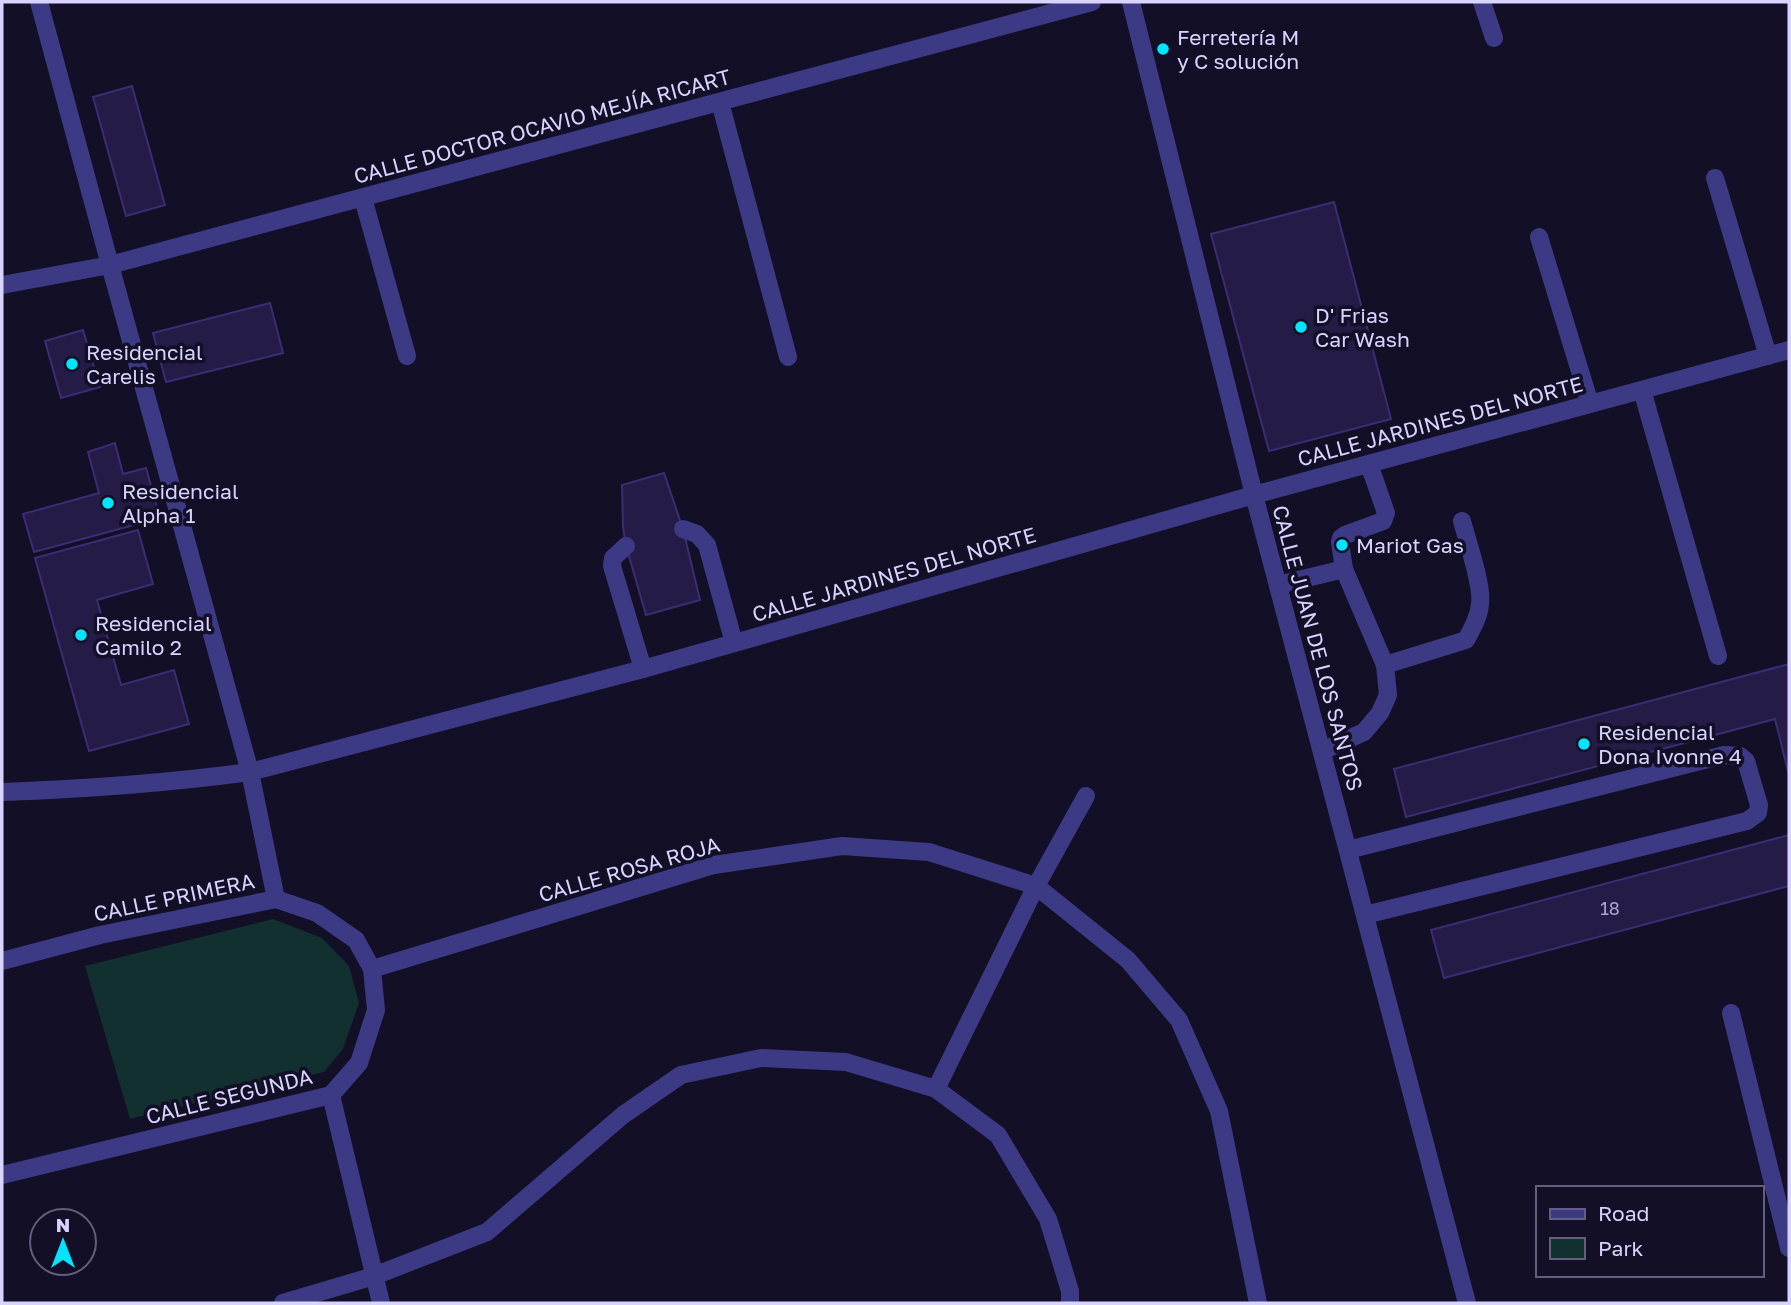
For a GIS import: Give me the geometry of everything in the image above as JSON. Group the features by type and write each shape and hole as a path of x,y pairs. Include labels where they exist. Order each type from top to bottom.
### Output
{"street":[{"path":"39,2 250,772 276,899"},
{"name":"CALLE DOCTOR OCAVIO MEJÍA RICART","path":"2,285 110,265 1093,2"},
{"name":"CALLE JUAN DE LOS SANTOS","path":"1131,2 1254,495 1467,1303"},
{"path":"1482,2 1494,38"},
{"path":"720,102 788,357"},
{"path":"1715,178 1768,356"},
{"path":"363,198 407,356"},
{"path":"1539,237 1590,404"},
{"name":"CALLE JARDINES DEL NORTE","path":"2,792 87,789 250,772 643,669 1254,495 1789,350"},
{"path":"1642,390 1718,656"},
{"path":"1322,751 1364,733 1380,713 1388,695 1385,665 1344,569 1340,542 1345,535 1385,518 1386,513 1369,464"},
{"path":"1385,665 1466,640 1474,627 1481,602 1462,521"},
{"path":"683,529 696,534 707,545 734,643"},
{"path":"626,546 613,558 612,566 643,669"},
{"path":"1278,585 1344,569"},
{"path":"1348,850 1724,755 1740,757 1746,761 1759,805 1758,813 1747,821 1365,915"},
{"path":"936,1089 1036,886 1086,796"},
{"name":"CALLE ROSA ROJA","path":"372,969 714,865 842,846 929,852 1036,886 1128,960 1179,1020 1219,1111 1258,1303"},
{"name":"CALLE PRIMERA","path":"2,961 100,935 276,899 317,913 356,940 372,969"},
{"name":"CALLE SEGUNDA","path":"2,1175 331,1095 359,1063 376,1010 372,969"},
{"path":"1731,1013 1789,1248"},
{"path":"284,1303 374,1276 487,1231 622,1115 681,1075 761,1058 846,1062 936,1089 998,1135 1048,1219 1070,1291 1070,1303"},
{"path":"331,1095 382,1303"}],"green space":[{"path":"273,919 322,938 349,966 359,1003 343,1049 324,1072 130,1119 85,966"}],"building":[{"path":"132,86 165,205 126,216 93,97"},
{"name":"D' Frias Car Wash","path":"1334,202 1391,419 1269,451 1211,234"},
{"path":"270,303 283,353 166,382 153,333"},
{"name":"Residencial Carelis","path":"83,330 100,387 61,398 45,341"},
{"name":"Residencial Alpha 1","path":"115,443 123,474 146,468 160,518 34,552 23,514 99,493 88,452"},
{"path":"664,473 683,529 700,600 646,615 626,546 622,485"},
{"name":"Residencial Camilo 2","path":"138,530 153,584 97,600 121,685 174,670 189,724 89,751 35,558"},
{"name":"Residencial Dona Ivonne 4","path":"1789,664 1789,775 1775,719 1406,817 1394,769"},
{"path":"1789,835 1789,886 1444,978 1431,930"}],"place":[{"name":"Ferretería M y C solución","path":"1163,49"},
{"name":"D' Frias Car Wash","path":"1301,327"},
{"name":"Residencial Carelis","path":"72,364"},
{"name":"Residencial Alpha 1","path":"108,503"},
{"name":"Mariot Gas","path":"1342,545"},
{"name":"Residencial Camilo 2","path":"81,635"},
{"name":"Residencial Dona Ivonne 4","path":"1584,744"}]}
